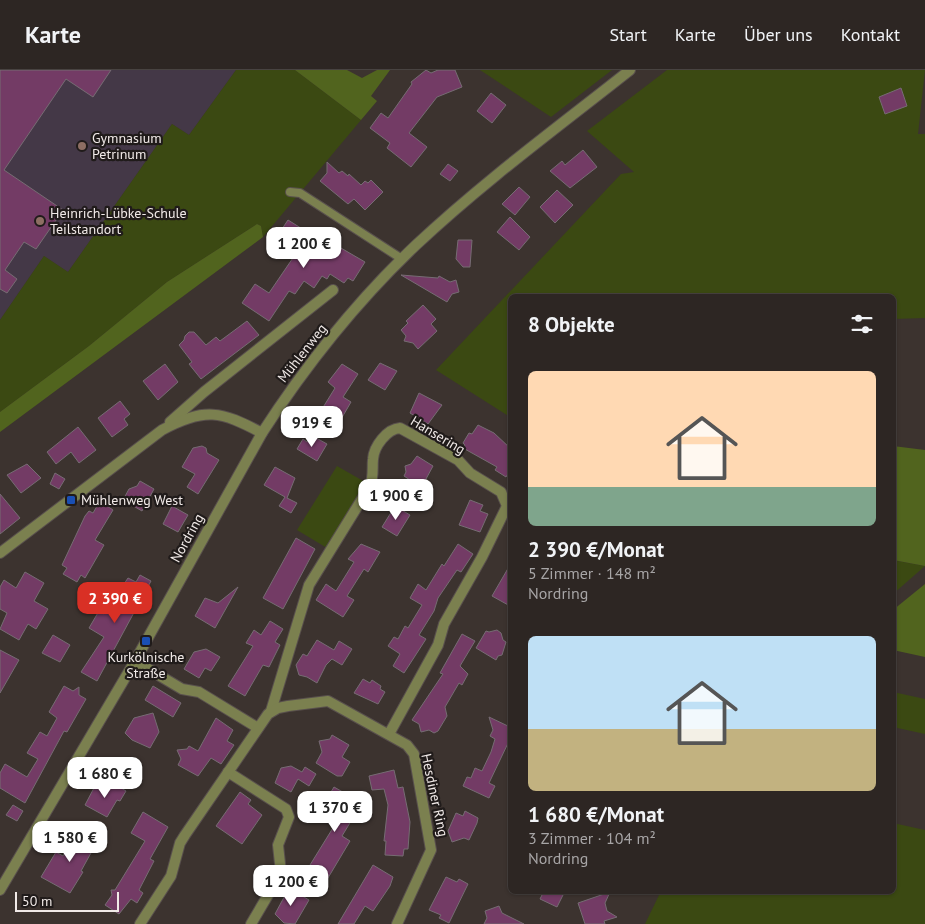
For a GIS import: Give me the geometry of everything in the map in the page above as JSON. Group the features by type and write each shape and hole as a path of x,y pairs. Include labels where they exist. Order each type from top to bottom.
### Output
{"street":[{"name":"Mühlenweg","path":"162,430 188,417 212,413 231,417 262,433 284,399 318,355 367,296 402,259 505,168 630,70"},
{"name":"Mühlenweg","path":"0,553 162,430 204,392 333,290"},
{"name":"Hansering","path":"271,711 309,585 370,486 374,473 374,453 386,433 400,428 458,460 470,473 500,492 507,501 507,506 486,550 444,624 438,644 388,734"},
{"name":"Nordring","path":"0,890 135,661 262,433"},
{"path":"135,661 182,689 199,692 258,728"},
{"name":"Hesdiner Ring","path":"271,711 288,706 328,701 408,745 414,754 431,850 397,924"},
{"path":"140,924 172,876 180,843 271,711"},
{"path":"228,772 286,809 290,817 278,845 281,873 251,924"}],"lane":[{"path":"290,192 300,193 402,259"}],"shaded area":[{"name":"Gymnasium Petrinum","path":"0,70 236,70 189,135 172,124 68,272 44,256 0,320"}],"green space":[{"path":"236,70 295,70 361,120 263,237 261,226 257,224 167,282 89,346 0,412 0,320 44,256 68,272 172,124 189,135"},
{"path":"295,70 347,70 362,78 377,70 390,70 371,96 377,101 361,120"},
{"path":"480,70 612,70 551,117"},
{"path":"667,70 925,70 918,134 925,134 925,318 896,319 896,294 508,294 508,416 436,370 621,174 634,172 587,131"},
{"path":"257,224 261,226 263,237 0,432 0,412 89,346 167,282"},
{"path":"896,446 925,450 925,566 896,561"},
{"path":"337,466 365,482 327,548 297,530"},
{"path":"896,561 925,566 896,591"},
{"path":"925,584 925,657 896,651 896,608"},
{"path":"896,693 925,699 925,734 896,728"},
{"path":"896,824 925,830 925,924 645,924 660,894 896,894"}],"building":[{"path":"0,70 111,70 93,97 66,79 4,170 63,210 36,249 24,242 5,270 17,279 7,293 0,289"},
{"path":"426,70 431,73 438,70 455,70 462,87 437,97 409,133 427,147 411,167 387,148 390,143 370,128 381,113 388,118 412,84 411,82"},
{"path":"901,88 907,106 885,114 879,97"},
{"path":"491,93 506,105 492,123 477,111"},
{"path":"583,150 597,167 570,188 550,171 562,161 565,165"},
{"path":"327,162 339,173 342,171 348,176 349,174 361,185 365,181 368,183 371,180 383,192 365,210 354,199 348,204 320,181 327,173"},
{"path":"448,164 458,171 450,181 440,174"},
{"path":"519,187 530,197 515,215 502,204"},
{"path":"557,190 573,205 555,223 540,207"},
{"path":"510,217 530,237 519,250 497,232"},
{"path":"288,220 320,240 322,237 365,262 353,281 348,278 344,283 330,274 327,279 322,276 314,288 304,281 295,294 289,291 269,321 242,303 255,284 269,293 297,252 276,238"},
{"path":"458,240 472,240 470,267 463,267 456,259"},
{"path":"401,275 438,278 439,276 450,282 456,280 459,292 452,294 447,302"},
{"path":"423,305 436,319 431,324 437,331 418,349 413,343 404,341 406,336 401,330 408,323 406,321"},
{"path":"247,321 259,335 201,379 189,364 192,362 179,345 185,336 189,332 194,332 206,345 216,337 220,341"},
{"path":"380,363 397,371 385,390 368,380"},
{"path":"165,364 178,382 158,400 143,381"},
{"path":"342,364 358,374 343,397 351,402 340,421 322,409 335,388 328,382"},
{"path":"419,393 442,405 428,424 410,413"},
{"path":"120,401 130,414 124,419 128,425 112,437 98,418"},
{"path":"478,425 494,433 508,446 508,474 506,477 495,470 497,467 463,448 465,445 463,443 469,433 472,434"},
{"path":"78,427 96,450 79,463 71,452 56,464 47,452"},
{"path":"311,435 327,444 317,461 297,449 303,439 307,442"},
{"path":"202,446 206,448 207,453 219,460 198,494 187,487 195,474 182,467 193,448"},
{"path":"417,456 433,466 420,490 424,493 415,508 398,502 410,480 404,476 406,472 405,466 411,464"},
{"path":"27,464 41,478 21,493 7,475"},
{"path":"275,467 295,478 287,498 297,503 291,513 279,506 285,497 264,485"},
{"path":"55,473 65,479 59,489 50,484"},
{"path":"140,481 154,489 142,511 123,500 129,489 137,486"},
{"path":"0,494 20,518 0,534"},
{"path":"470,500 483,505 480,511 488,514 480,532 459,525"},
{"path":"100,501 113,510 95,540 104,545 85,578 81,575 77,582 63,574 67,568 62,565 85,516 89,511 93,513"},
{"path":"172,506 188,515 178,532 163,524"},
{"path":"395,506 410,515 397,536 382,527"},
{"path":"296,538 315,549 283,609 263,598"},
{"path":"361,544 380,552 368,572 364,569 347,596 354,600 343,617 316,600 326,584 336,591 354,562 348,559"},
{"path":"458,544 473,554 461,572 457,570 438,598 434,611 419,635 426,639 404,673 393,666 400,654 388,646 394,637 398,639 405,626 408,628 422,605 410,598 418,584 426,590 442,564 444,566"},
{"path":"508,568 508,605 492,596"},
{"path":"25,572 44,583 34,601 48,609 36,629 28,624 19,640 0,629 7,613 0,609 0,587 4,580 16,588"},
{"path":"140,575 151,581 97,681 81,672 104,637 89,628 99,611 104,614 128,578 136,582"},
{"path":"238,587 215,628 195,616 205,598 218,603"},
{"path":"270,621 283,629 275,642 280,645 269,667 263,665 245,696 228,686 253,646 246,643 254,630 261,635"},
{"path":"497,630 506,642 502,655 498,656 496,660 476,648 486,631"},
{"path":"462,634 475,641 460,666 468,674 462,685 459,683 445,707 447,716 438,731 434,733 429,730 421,732 419,724 412,720 443,674 440,673"},
{"path":"53,635 70,645 60,662 42,653"},
{"path":"317,640 334,650 339,641 352,649 342,665 332,659 326,665 317,683 299,675 296,665 303,654 307,656"},
{"path":"206,649 220,657 211,671 205,668 199,678 184,669 194,652"},
{"path":"0,650 19,660 0,693"},
{"path":"363,679 370,683 372,680 381,686 380,689 385,692 378,704 354,693"},
{"path":"64,686 73,691 79,687 79,695 86,699 67,732 64,731 25,803 0,788 0,773 5,764 27,777 38,759 27,753 40,732 47,736 57,718 49,712"},
{"path":"153,686 181,703 173,717 145,700"},
{"path":"153,713 159,732 150,748 132,740 125,733 134,718"},
{"path":"489,717 508,726 508,743 489,783 495,786 489,798 463,786 467,777 471,778 475,768 482,771 495,739 490,736 493,730"},
{"path":"216,718 233,730 227,741 234,745 221,764 211,758 198,776 178,765 181,759 177,750 187,749 189,746 198,751"},
{"path":"332,735 349,745 342,757 350,762 342,776 337,776 316,763 322,752 319,741 330,739"},
{"path":"291,766 302,772 305,767 316,774 309,786 298,779 291,792 275,783 281,768"},
{"path":"394,770 398,788 403,787 410,822 408,849 404,849 403,856 385,855 386,841 384,841 388,805 384,789 372,790 369,776"},
{"path":"110,781 126,791 120,801 117,800 107,817 85,805 95,786 104,791"},
{"path":"334,787 362,803 342,836 350,841 322,888 313,882 319,871 310,865 336,823 319,812"},
{"path":"240,792 251,800 248,804 262,815 242,844 216,826"},
{"path":"13,805 23,811 17,821 6,815"},
{"path":"465,811 478,818 477,823 469,840 464,838 452,842 448,831 456,813 463,816"},
{"path":"143,812 168,827 150,859 154,861 139,890 143,893 137,903 131,899 119,914 105,905 112,895 111,890 115,890 145,841 131,833"},
{"path":"83,831 84,835 97,842 81,871 83,872 70,893 41,877 56,852 63,856 76,834"},
{"path":"373,865 393,877 390,886 373,911 365,906 354,924 338,924"},
{"path":"446,877 457,882 459,879 468,884 449,923 439,918 441,915 429,910"},
{"path":"289,888 309,900 295,924 284,923 275,914"},
{"path":"542,894 564,894 557,907 540,899"},
{"path":"609,894 605,903 607,911 617,917 604,921 605,924 585,924 578,903"},
{"path":"499,906 502,913 524,924 484,924 487,918 485,911"}],"place":[{"name":"Gymnasium Petrinum","path":"82,146"},
{"name":"Heinrich-Lübke-Schule Teilstandort","path":"40,221"},
{"name":"Mühlenweg West","path":"71,500"},
{"name":"Kurkölnische Straße","path":"146,641"}]}
